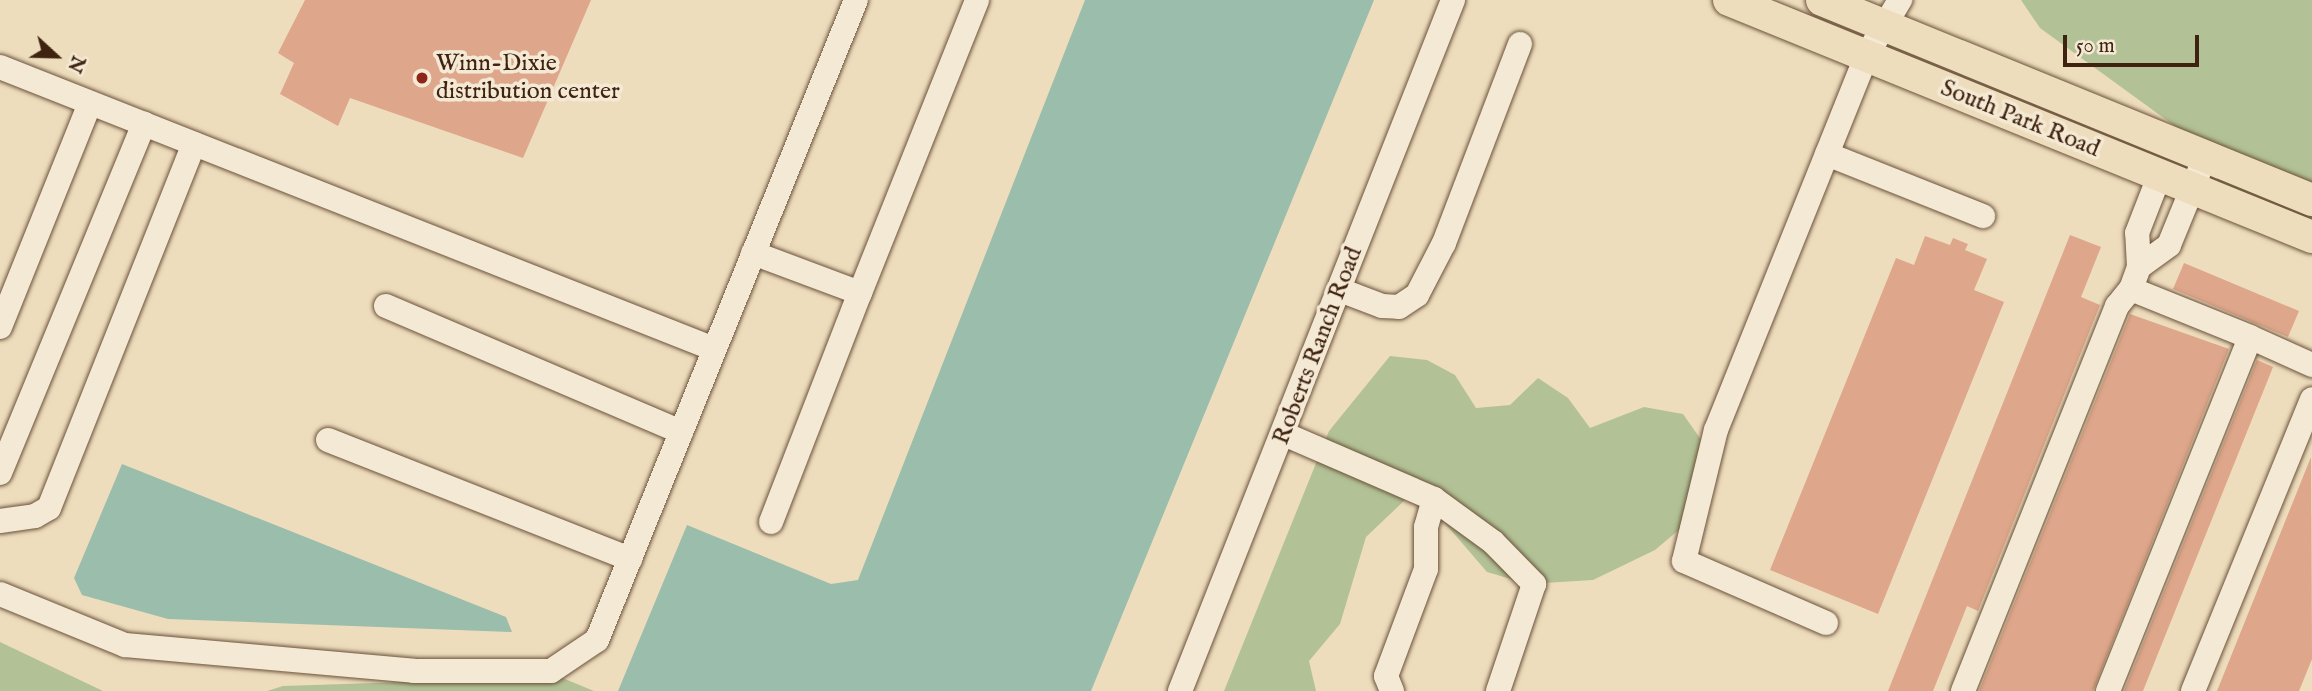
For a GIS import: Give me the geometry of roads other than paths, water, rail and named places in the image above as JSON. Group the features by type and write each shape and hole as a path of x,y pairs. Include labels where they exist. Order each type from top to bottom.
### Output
{"main road":[{"name":"South Park Road","path":"1729,0 1881,33 2142,130 2200,172 2312,237"},
{"name":"South Park Road","path":"1822,0 1881,33 2160,174 2200,172 2312,200"},
{"path":"2200,172 2210,171 2312,213"}],"street":[{"path":"0,594 125,645 414,671 551,671 597,640 856,0"},
{"path":"771,522 977,0"},
{"name":"Roberts Ranch Road","path":"1181,691 1453,0"},
{"path":"1826,623 1684,561 1716,430 1827,154 1881,33"},
{"path":"1340,290 1382,306 1399,307 1417,295 1444,243 1520,44"},
{"path":"0,67 714,349"},
{"path":"0,327 90,103"},
{"path":"0,473 144,124"},
{"path":"0,521 35,516 49,508 194,144"},
{"path":"1827,154 1983,216"},
{"path":"1963,691 2117,306 2135,278 2169,246 2200,172"},
{"path":"2135,278 2137,233 2160,174"},
{"path":"753,253 860,293"},
{"path":"2135,278 2250,337 2312,365"},
{"path":"386,306 681,432"},
{"path":"2108,691 2250,337"},
{"path":"2193,691 2312,399"},
{"path":"1284,434 1434,499 1493,542 1534,584 1497,691"},
{"path":"328,440 630,559"},
{"path":"1392,691 1386,676 1426,569 1426,527 1434,499"}],"place":[{"name":"Winn-Dixie distribution center","path":"422,78"}]}
